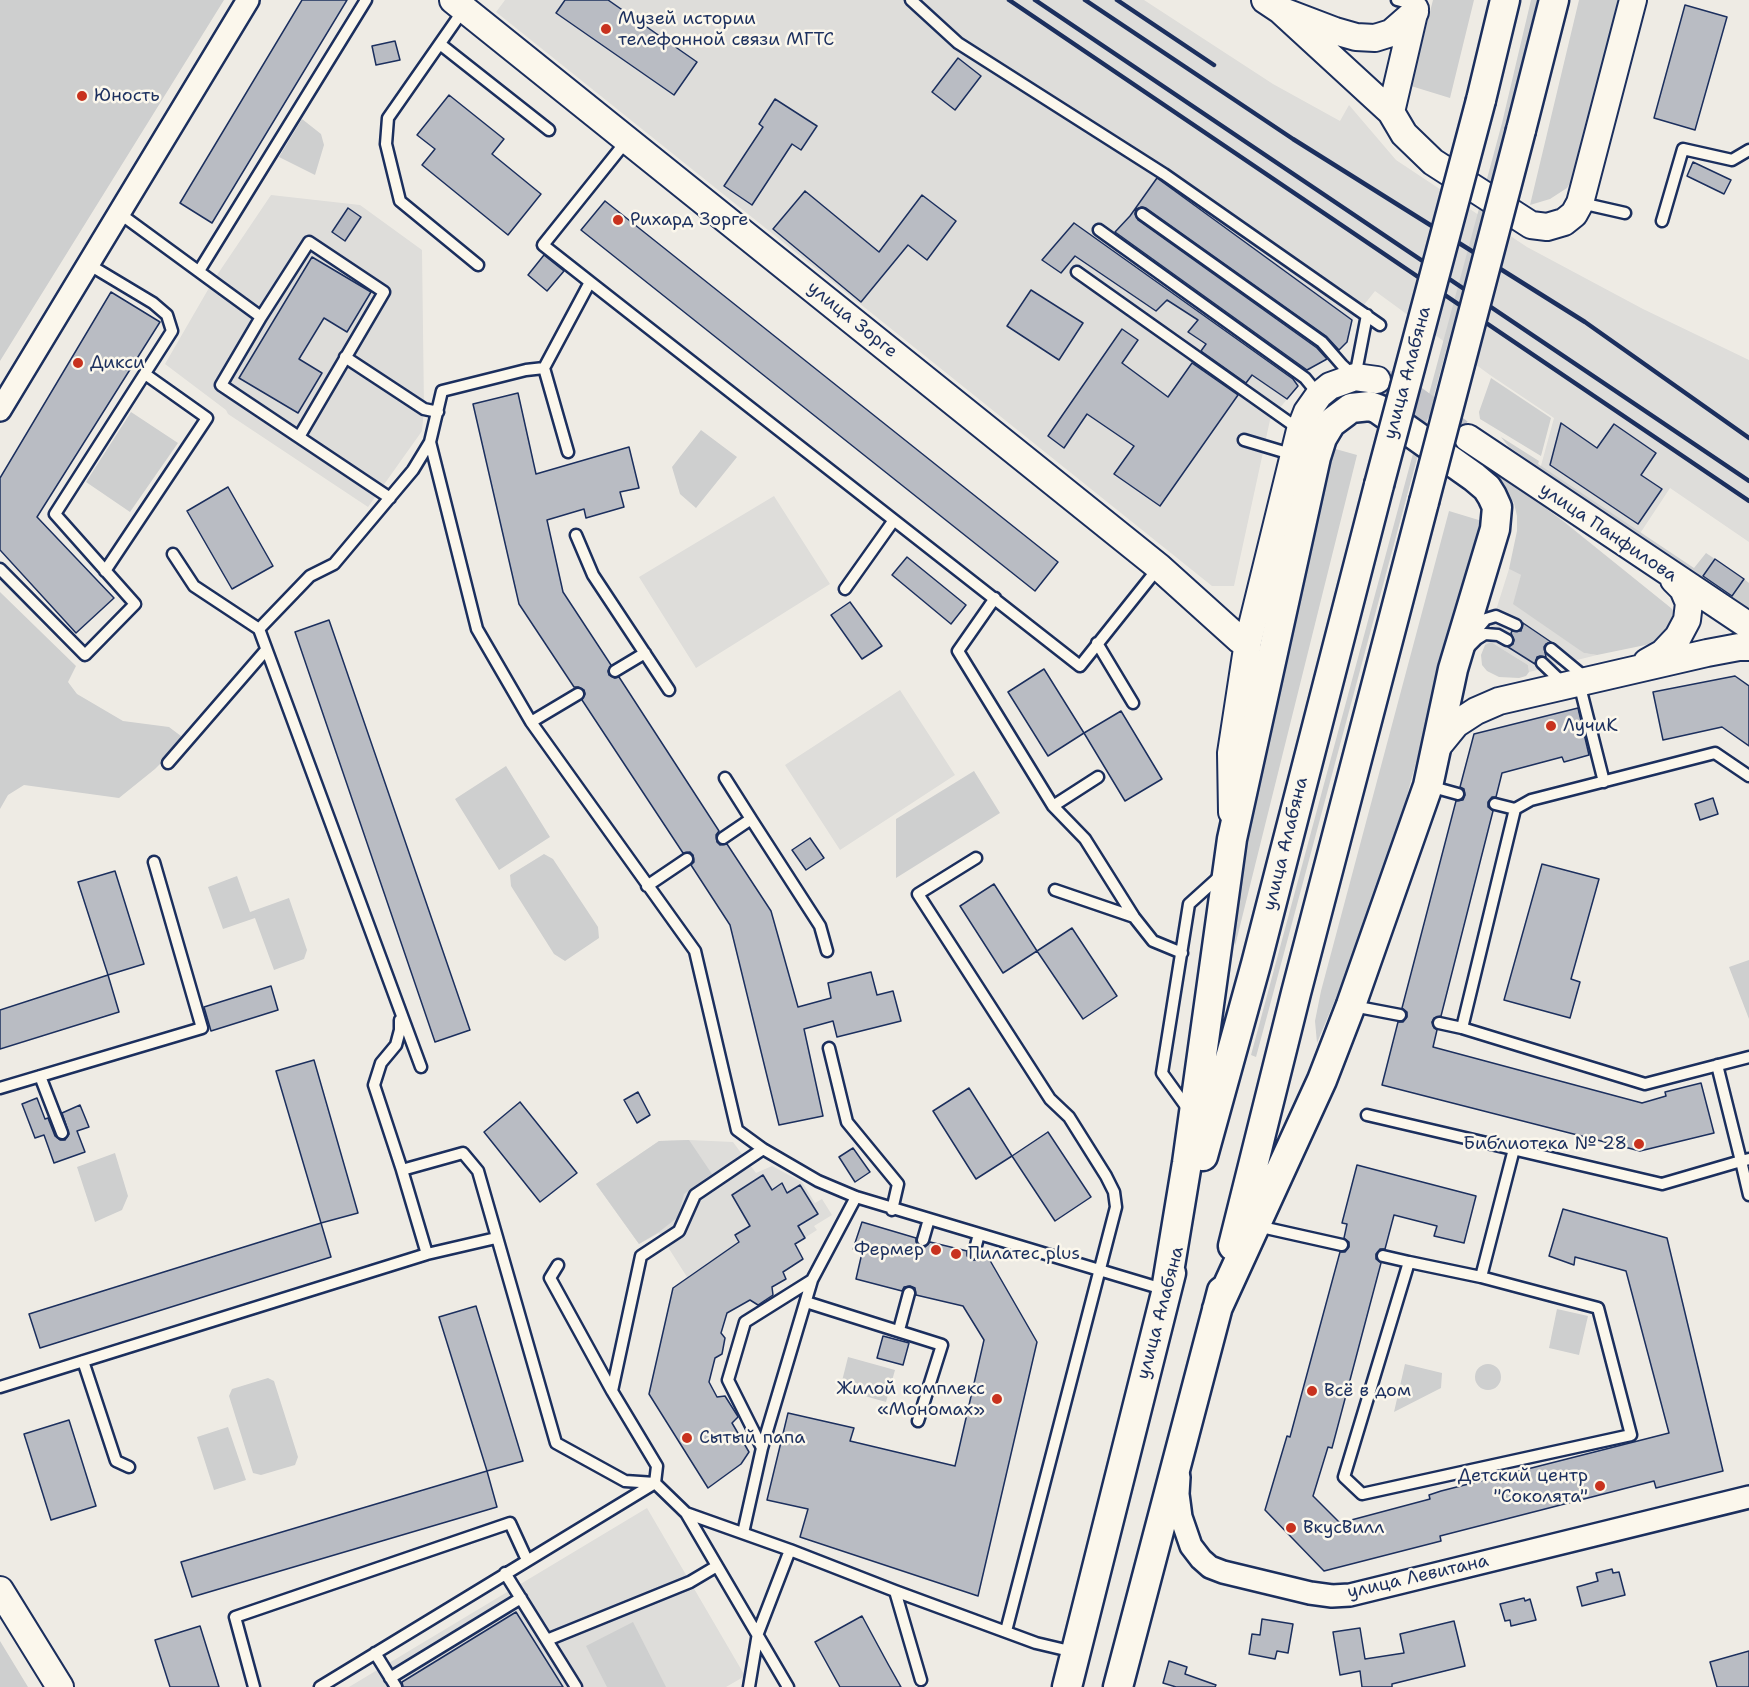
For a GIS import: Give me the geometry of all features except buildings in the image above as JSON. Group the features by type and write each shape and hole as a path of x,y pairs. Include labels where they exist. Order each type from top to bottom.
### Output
{"main road":[{"name":"улица Алабяна","path":"1067,1687 1166,1290 1256,964 1505,0"},
{"path":"1118,1687 1554,0"},
{"path":"1166,1290 1232,839 1316,457 1322,438 1331,423 1351,408 1370,406 1474,477 1492,496 1497,507 1496,529 1452,669 1428,786 1351,1005 1322,1080 1217,1309"}],"street":[{"path":"0,410 248,0"},
{"path":"1272,5 1391,112 1404,134 1433,162 1531,225 1547,227 1564,222 1575,214 1580,203 1633,0"},
{"path":"1391,112 1411,4"},
{"path":"1272,5 1335,31 1356,37 1375,38 1391,33 1411,4"},
{"name":"улица Зорге","path":"458,5 1159,567 1240,640 1248,642"},
{"path":"1232,839 1231,753 1248,642 1300,430 1307,412 1319,395 1330,386 1368,378"},
{"name":"улица Панфилова","path":"1468,438 1749,627"},
{"path":"1637,668 1663,653 1678,637 1687,620 1689,603 1683,589 1669,574"},
{"path":"1438,746 1456,724 1476,711 1499,701 1637,668 1739,647 1749,647"},
{"name":"улица Левитана","path":"1180,1450 1178,1494 1181,1516 1191,1546 1201,1559 1210,1567 1223,1572 1310,1593 1332,1596 1350,1595 1749,1497"},
{"path":"0,1590 60,1687"}],"lane":[{"path":"199,271 366,0"},
{"path":"910,0 958,43 1164,174 1380,325"},
{"path":"458,5 440,44 388,118 386,144 400,201 478,265"},
{"path":"440,44 549,130"},
{"path":"628,139 543,245 1080,666 1159,567"},
{"path":"1662,221 1683,149 1732,160 1749,150"},
{"path":"1580,203 1626,213"},
{"path":"119,213 261,317"},
{"path":"1142,214 1322,342 1341,365 1368,378 1367,315"},
{"path":"1099,230 1305,378 1319,395"},
{"path":"299,437 384,292 309,242 221,385 390,498"},
{"path":"0,569 85,655 135,604 55,514 172,331 167,315 153,303 88,264"},
{"path":"1077,272 1300,430"},
{"path":"568,452 544,368 590,282"},
{"path":"345,357 424,410 438,412"},
{"path":"258,629 310,576 334,564 413,470 430,442 441,391 526,370 544,368"},
{"path":"105,571 207,418 145,374"},
{"path":"1244,440 1294,455"},
{"path":"430,442 477,629 531,722 695,951 737,1130 763,1149 818,1181 856,1197 892,1210 1166,1290"},
{"path":"845,589 894,520"},
{"path":"576,534 593,575 669,690"},
{"path":"173,554 194,586 258,629 421,1067"},
{"path":"995,598 958,651 1053,806 1084,839 1134,917 1153,942 1182,953"},
{"path":"1452,669 1486,619 1496,616 1516,625"},
{"path":"1470,645 1485,634 1498,635 1507,639"},
{"path":"1097,644 1133,703"},
{"path":"1551,649 1578,683 1604,782"},
{"path":"168,763 266,650"},
{"path":"615,671 645,653"},
{"path":"1542,663 1578,683"},
{"path":"531,722 578,693"},
{"path":"1495,804 1515,809 1531,800 1715,753 1749,776"},
{"path":"1053,806 1098,777"},
{"path":"725,778 820,926 827,951"},
{"path":"1428,786 1458,794"},
{"path":"1462,1028 1515,809"},
{"path":"723,838 751,819"},
{"path":"976,858 918,894 1050,1099 1070,1117 1107,1176 1114,1192 1116,1207 1006,1631"},
{"path":"647,886 687,859"},
{"path":"0,1088 202,1028 154,862"},
{"path":"1193,1116 1162,1073 1189,904 1227,870"},
{"path":"1055,890 1134,917"},
{"path":"1351,1005 1400,1015"},
{"path":"400,1014 400,1030 396,1045 381,1063 374,1084 427,1254"},
{"path":"1439,1023 1645,1084 1749,1057"},
{"path":"829,1048 847,1122 898,1184 892,1210"},
{"path":"1717,1065 1745,1160 1749,1195"},
{"path":"40,1076 62,1133"},
{"path":"1367,1115 1662,1184 1745,1160"},
{"path":"612,1391 641,1256 679,1231 695,1195 763,1149"},
{"path":"1481,1277 1514,1149"},
{"path":"402,1170 463,1153 478,1171 556,1443 625,1481 655,1483 686,1513 788,1687"},
{"path":"743,1533 762,1448 812,1280 856,1197"},
{"path":"923,1240 929,1219"},
{"path":"1257,1225 1342,1245"},
{"path":"974,1253 980,1234"},
{"path":"0,1387 427,1254 496,1238"},
{"path":"1383,1256 1481,1277 1598,1308 1631,1435 1362,1494 1344,1477 1409,1262"},
{"path":"558,1264 549,1278 657,1466 655,1483"},
{"path":"762,1448 728,1380 745,1322 812,1280"},
{"path":"899,1330 909,1293"},
{"path":"806,1302 942,1345 918,1421"},
{"path":"83,1361 116,1461 129,1467"},
{"path":"324,1686 655,1483"},
{"path":"686,1513 1036,1643 1074,1652"},
{"path":"254,1687 235,1617 510,1523 527,1560"},
{"path":"749,1687 758,1633 790,1550"},
{"path":"547,1640 690,1582 717,1566"},
{"path":"505,1573 576,1687"},
{"path":"895,1592 921,1680"},
{"path":"375,1653 393,1683 521,1598"}],"shaded area":[{"name":"Юность","path":"0,0 224,0 0,361"},
{"path":"505,0 1144,0 1273,84 1340,121 1349,105 1396,160 1527,247 1643,309 1749,360 1749,542 1670,488 1637,538 1539,473 1554,418 1490,375 1375,291 1352,320 1347,342 1337,352 1314,366 1270,420 1234,586 1212,586 496,12"},
{"path":"1433,0 1474,0 1450,98 1411,86"},
{"path":"1531,0 1537,0 1507,124 1256,1057 1251,1055 1502,123"},
{"path":"1579,0 1620,0 1576,173 1567,188 1550,199 1530,205"},
{"path":"302,119 321,134 324,145 315,175 279,157"},
{"path":"271,195 360,205 422,250 424,409 422,431 368,507 228,414 226,410 165,364 213,281"},
{"path":"1491,378 1551,418 1541,456 1480,419 1479,412"},
{"path":"131,412 178,443 130,512 86,482"},
{"path":"701,430 737,457 696,508 680,494 672,467"},
{"path":"1501,437 1694,568 1706,553 1715,559 1703,576 1731,596 1744,579 1749,583 1749,612 1509,447"},
{"path":"1332,448 1357,455 1235,946 1231,924 1262,748"},
{"path":"1488,466 1563,521 1671,608 1677,615 1660,642 1597,655 1584,653 1513,604 1521,575 1509,569 1517,531 1517,516 1514,503 1502,484 1485,471"},
{"path":"774,496 830,584 696,668 639,577"},
{"path":"1449,511 1482,521 1382,887 1317,1043 1315,1021 1321,991"},
{"path":"1509,569 1521,575 1584,653 1597,655 1529,672 1528,665 1491,642 1485,645"},
{"path":"0,592 76,666 68,682 77,694 123,721 169,727 181,736 178,746 155,769 119,798 24,785 8,795 0,809"},
{"path":"1491,642 1528,665 1529,672 1526,676 1499,677 1487,671 1482,665 1481,655 1485,645"},
{"path":"900,690 955,775 840,850 785,765"},
{"path":"506,766 550,837 499,870 455,799"},
{"path":"974,771 1000,813 896,878 896,819"},
{"path":"544,854 553,859 598,927 599,938 565,961 554,954 511,886 510,875"},
{"path":"237,876 250,912 289,898 307,950 304,959 274,970 255,918 223,929 208,887"},
{"path":"1749,960 1749,1019 1729,967"},
{"path":"689,1140 712,1174 684,1194 678,1217 639,1244 596,1184 659,1141"},
{"path":"659,1141 733,1142 756,1173 772,1166 802,1182 815,1203 822,1199 832,1215 814,1226 817,1230 795,1244 739,1242 687,1277 659,1233 639,1244 596,1184"},
{"path":"115,1153 128,1196 122,1210 95,1222 77,1167"},
{"path":"1557,1309 1588,1316 1579,1355 1549,1348"},
{"path":"848,1357 895,1370 886,1402 840,1389"},
{"path":"1405,1364 1442,1373 1441,1388 1394,1412"},
{"path":"1488,1364 1497,1368 1501,1377 1497,1386 1488,1390 1479,1386 1475,1377 1479,1368"},
{"path":"268,1378 274,1381 298,1457 295,1465 261,1475 253,1473 229,1396 232,1389"},
{"path":"228,1427 246,1480 214,1490 197,1437"},
{"path":"647,1508 745,1676 726,1687 349,1687"},
{"path":"633,1622 666,1687 607,1687 586,1646"},
{"path":"0,1641 28,1687 0,1687"}],"tunnel":[{"path":"1377,380 1400,388 1460,432"}],"railway":[{"path":"1009,0 1749,501"},
{"path":"1035,0 1749,481"},
{"path":"1085,0 1293,139 1585,322 1749,438"},
{"path":"1117,0 1214,65"}],"place":[{"name":"Музей истории телефонной связи МГТС","path":"606,29"},
{"name":"Юность","path":"82,96"},
{"name":"Рихард Зорге","path":"618,220"},
{"name":"Дикси","path":"78,363"},
{"name":"ЛучиК","path":"1551,726"},
{"name":"Библиотека № 28","path":"1639,1144"},
{"name":"Фермер","path":"936,1250"},
{"name":"Пилатес plus","path":"956,1254"},
{"name":"Всё в дом","path":"1312,1391"},
{"name":"Жилой комплекс «Мономах»","path":"997,1399"},
{"name":"Сытый папа","path":"687,1438"},
{"name":"Детский центр \"Соколята\"","path":"1600,1486"},
{"name":"ВкусВилл","path":"1291,1528"}]}
